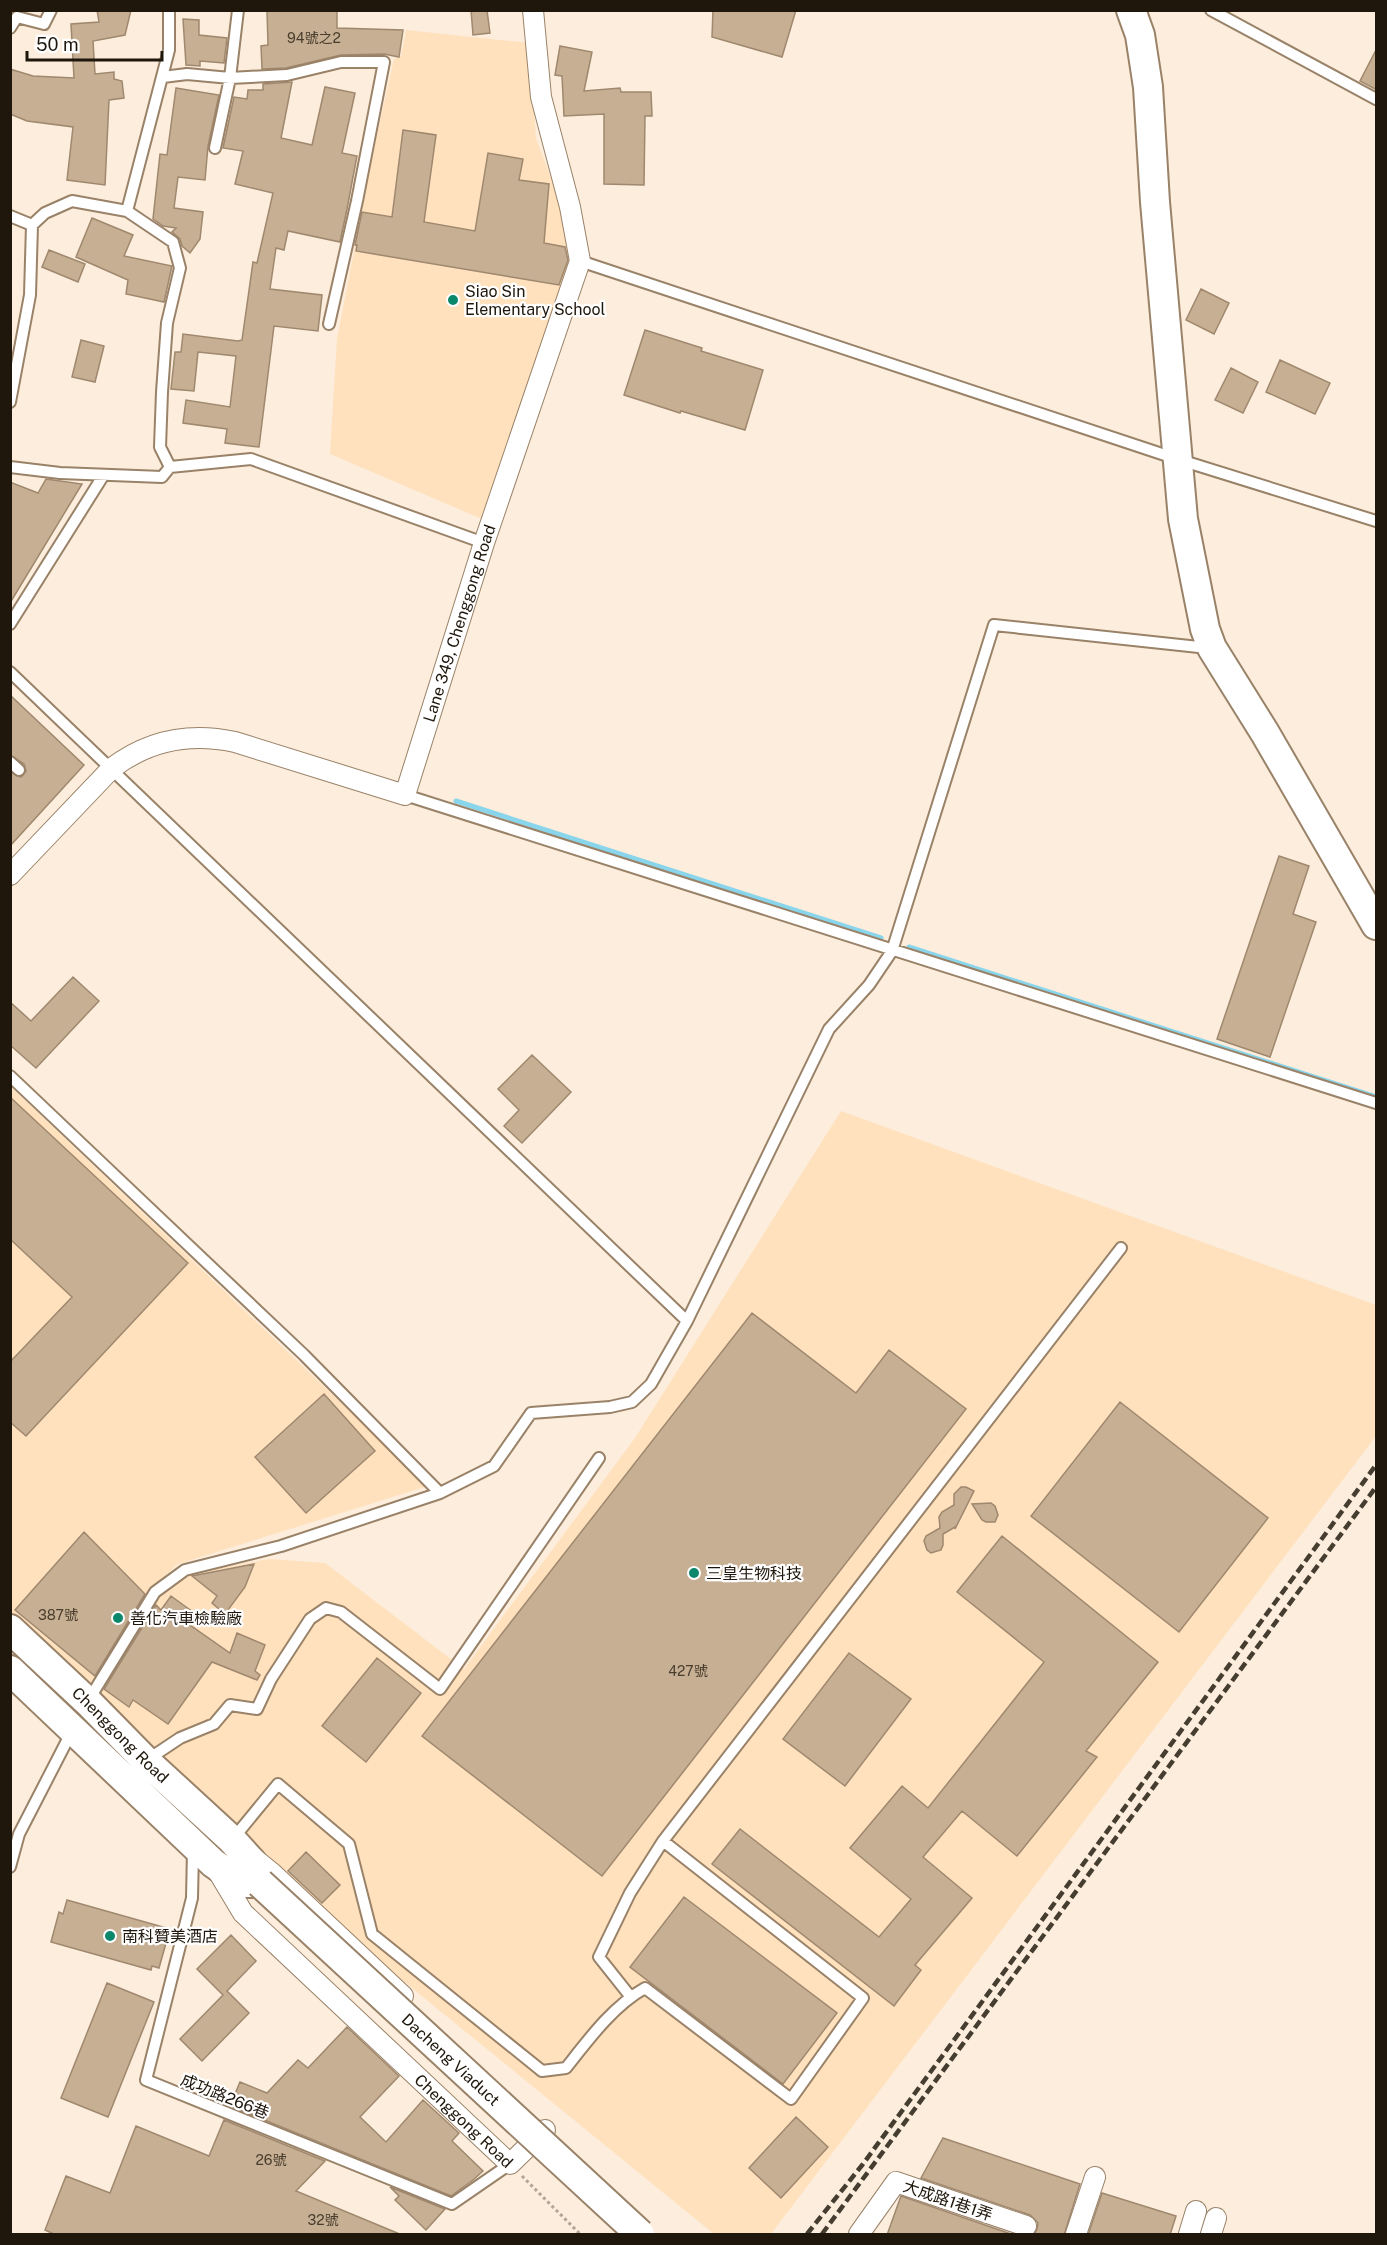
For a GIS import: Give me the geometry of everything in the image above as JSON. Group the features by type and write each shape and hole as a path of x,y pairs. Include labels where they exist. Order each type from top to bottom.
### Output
{"main road":[{"path":"1131,10 1141,41 1148,87 1155,202 1183,519 1205,629 1212,648 1265,733 1377,925"},
{"name":"Chenggong Road","path":"10,1629 81,1715 203,1853 241,1883 260,1883 252,1862 232,1840 146,1761 81,1715 10,1670"},
{"name":"Dacheng Viaduct","path":"260,1883 640,2235"}],"street":[{"name":"Lane 349, Chenggong Road","path":"405,795 484,543 580,261 570,207 541,97 534,10"},
{"path":"10,875 112,768 148,746 172,739 215,738 272,753 405,795"},
{"name":"Chenggong Road","path":"203,1853 243,1913 510,2164 545,2130 272,1873 232,1840"},
{"path":"1076,2235 1095,2176"},
{"name":"大成路1巷1弄","path":"859,2235 896,2182 1026,2226"},
{"path":"1189,2235 1196,2211"}],"lane":[{"path":"10,28 17,17 44,24 51,10"},
{"path":"126,211 170,51 169,10"},
{"path":"215,148 230,78 238,10"},
{"path":"1211,10 1377,99"},
{"path":"163,77 187,74 230,78 287,75 341,62 384,62 357,201 329,324"},
{"path":"10,402 30,295 32,225 45,213 72,201 126,211 173,242 180,268 168,323 162,392 160,447 170,467"},
{"path":"10,216 32,225"},
{"path":"580,261 1177,459 1377,521"},
{"path":"10,467 103,476 162,477 170,467 251,459 484,543"},
{"path":"10,624 103,476"},
{"path":"10,1867 19,1834 81,1715 155,1592 185,1570 281,1546 440,1493 494,1466 531,1413 610,1407 632,1402 651,1384 687,1321 829,1029 869,985 892,951 994,625 1212,648"},
{"path":"10,672 687,1321"},
{"path":"405,795 892,951 1377,1102"},
{"path":"10,1076 304,1354 440,1493"},
{"path":"630,1996 599,1957 630,1893 663,1841 1121,1248"},
{"path":"146,1761 180,1738 214,1724 230,1706 257,1709 270,1679 310,1619 326,1608 341,1612 440,1689 599,1458"},
{"path":"232,1840 278,1784 349,1844 372,1934 542,2071 566,2068 588,2039 630,1996 645,1988 791,2099 863,1998 663,1841"},
{"name":"成功路266巷","path":"203,1853 146,2080 452,2204 510,2164"}],"path":[{"path":"510,2164 580,2235"}],"shaded area":[{"name":"Siao Sin Elementary School","path":"406,30 529,43 536,138 570,229 574,260 482,519 330,454 337,339 373,153 394,59 401,56"},
{"path":"10,1086 428,1486 178,1564 149,1590 90,1688 11,1612"},
{"path":"841,1111 1376,1305 1376,1436 771,2234 714,2234 396,1975 95,1697 158,1595 187,1574 269,1559 325,1563 464,1669 635,1438"}],"building":[{"path":"97,10 131,10 125,35 93,41 95,74 114,72 114,79 122,81 124,98 109,100 105,185 67,180 73,127 27,121 10,114 10,69 33,76 74,78 71,24 99,22"},
{"path":"267,10 337,10 337,28 403,30 399,57 384,54 341,55 286,68 262,69 261,46 268,45"},
{"path":"471,10 487,10 490,33 473,35"},
{"path":"713,10 796,10 782,57 712,37"},
{"path":"183,19 199,20 199,35 227,38 224,63 200,61 200,66 186,65"},
{"path":"560,46 592,52 584,91 620,88 621,92 651,92 652,116 645,116 644,185 604,184 604,114 564,116 562,76 555,75"},
{"path":"1377,48 1377,90 1360,81"},
{"path":"292,82 281,138 312,145 325,87 355,93 342,153 357,156 340,242 288,231 284,250 276,248 270,289 322,295 318,331 274,326 259,447 225,443 227,429 183,423 186,400 230,407 236,356 198,352 194,391 171,389 175,352 181,352 183,334 242,340 253,262 257,263 273,193 235,184 243,151 223,148 234,97 247,99 248,90 263,90 263,84"},
{"path":"176,88 219,95 208,146 205,180 178,177 174,208 203,212 200,239 190,253 172,232 176,228 163,226 153,219 160,154 167,155"},
{"path":"403,130 436,135 424,222 475,231 488,153 523,159 519,180 549,184 544,243 565,247 568,260 559,285 356,251 357,245 355,245 362,212 392,217"},
{"path":"92,218 133,235 124,256 172,266 164,302 126,294 128,280 76,257"},
{"path":"49,250 85,264 78,282 42,267"},
{"path":"1201,289 1229,303 1214,334 1186,320"},
{"path":"645,330 702,348 701,351 763,370 745,430 624,395"},
{"path":"81,340 104,346 95,382 72,377"},
{"path":"1280,360 1330,383 1315,414 1266,392"},
{"path":"1231,368 1258,382 1243,413 1215,400"},
{"path":"46,479 82,484 10,603 10,482 38,493"},
{"path":"10,695 84,765 10,846 10,772 21,777 26,771 24,764 10,755"},
{"path":"1279,856 1309,866 1293,914 1316,922 1270,1057 1217,1039"},
{"path":"73,977 99,1001 36,1068 10,1045 10,1002 31,1021"},
{"path":"532,1055 571,1092 522,1143 504,1126 519,1110 498,1089"},
{"path":"10,1097 188,1263 26,1436 10,1422 10,1362 72,1297 10,1239"},
{"name":"三皇生物科技","path":"752,1313 856,1393 889,1350 966,1409 602,1876 422,1736"},
{"path":"324,1394 375,1451 306,1513 255,1457"},
{"path":"1120,1402 1268,1518 1179,1632 1031,1516"},
{"path":"961,1487 974,1491 955,1529 955,1527 943,1534 941,1550 931,1553 927,1550 924,1541 926,1536 940,1528 939,1517 942,1512 954,1505 954,1494"},
{"path":"991,1503 995,1506 998,1515 995,1522 986,1522 982,1520 972,1504"},
{"path":"84,1532 145,1594 95,1676 15,1610"},
{"path":"1002,1536 1158,1662 1086,1751 1097,1757 1017,1856 962,1811 923,1857 972,1898 915,1965 921,1970 894,2006 712,1864 740,1829 879,1937 911,1899 850,1848 902,1786 928,1808 1044,1662 957,1592"},
{"path":"254,1564 245,1587 225,1614 212,1603 217,1596 192,1576"},
{"path":"171,1596 197,1615 190,1625 230,1653 237,1633 265,1645 255,1671 260,1675 257,1680 212,1662 168,1724 133,1700 129,1707 104,1689 156,1605 161,1610"},
{"path":"849,1653 911,1699 845,1786 783,1739"},
{"path":"377,1658 421,1693 366,1762 322,1726"},
{"path":"306,1852 340,1885 322,1903 288,1871"},
{"path":"684,1897 837,2013 783,2084 630,1967"},
{"name":"南科贊美酒店","path":"67,1900 170,1929 159,1968 152,1966 151,1970 51,1942 59,1912 63,1914"},
{"path":"231,1935 256,1961 227,1991 249,2013 202,2061 180,2039 223,1995 197,1969"},
{"path":"107,1983 154,2002 108,2117 61,2098"},
{"path":"347,2027 399,2076 360,2117 386,2142 423,2100 459,2133 452,2141 483,2171 451,2196 230,2106 240,2082 267,2093 298,2060 308,2068"},
{"path":"796,2117 828,2147 781,2198 749,2168"},
{"path":"224,2120 325,2161 296,2191 402,2235 56,2235 45,2230 66,2176 110,2193 136,2126 209,2156"},
{"path":"943,2138 1080,2184 1064,2235 1034,2235 1038,2223 1030,2215 921,2178"},
{"path":"390,2187 445,2209 426,2230 395,2200 399,2196"},
{"path":"1102,2193 1176,2216 1170,2235 1088,2235"},
{"path":"901,2196 1014,2235 887,2235"}],"waterway":[{"path":"456,801 881,938"},
{"path":"909,947 1376,1097"}],"railway":[{"path":"807,2234 863,2164 1376,1465"},
{"path":"822,2234 1376,1487"}],"place":[{"name":"Siao Sin Elementary School","path":"453,300"},
{"name":"三皇生物科技","path":"694,1573"},
{"name":"善化汽車檢驗廠","path":"118,1618"},
{"name":"南科贊美酒店","path":"110,1936"}]}
